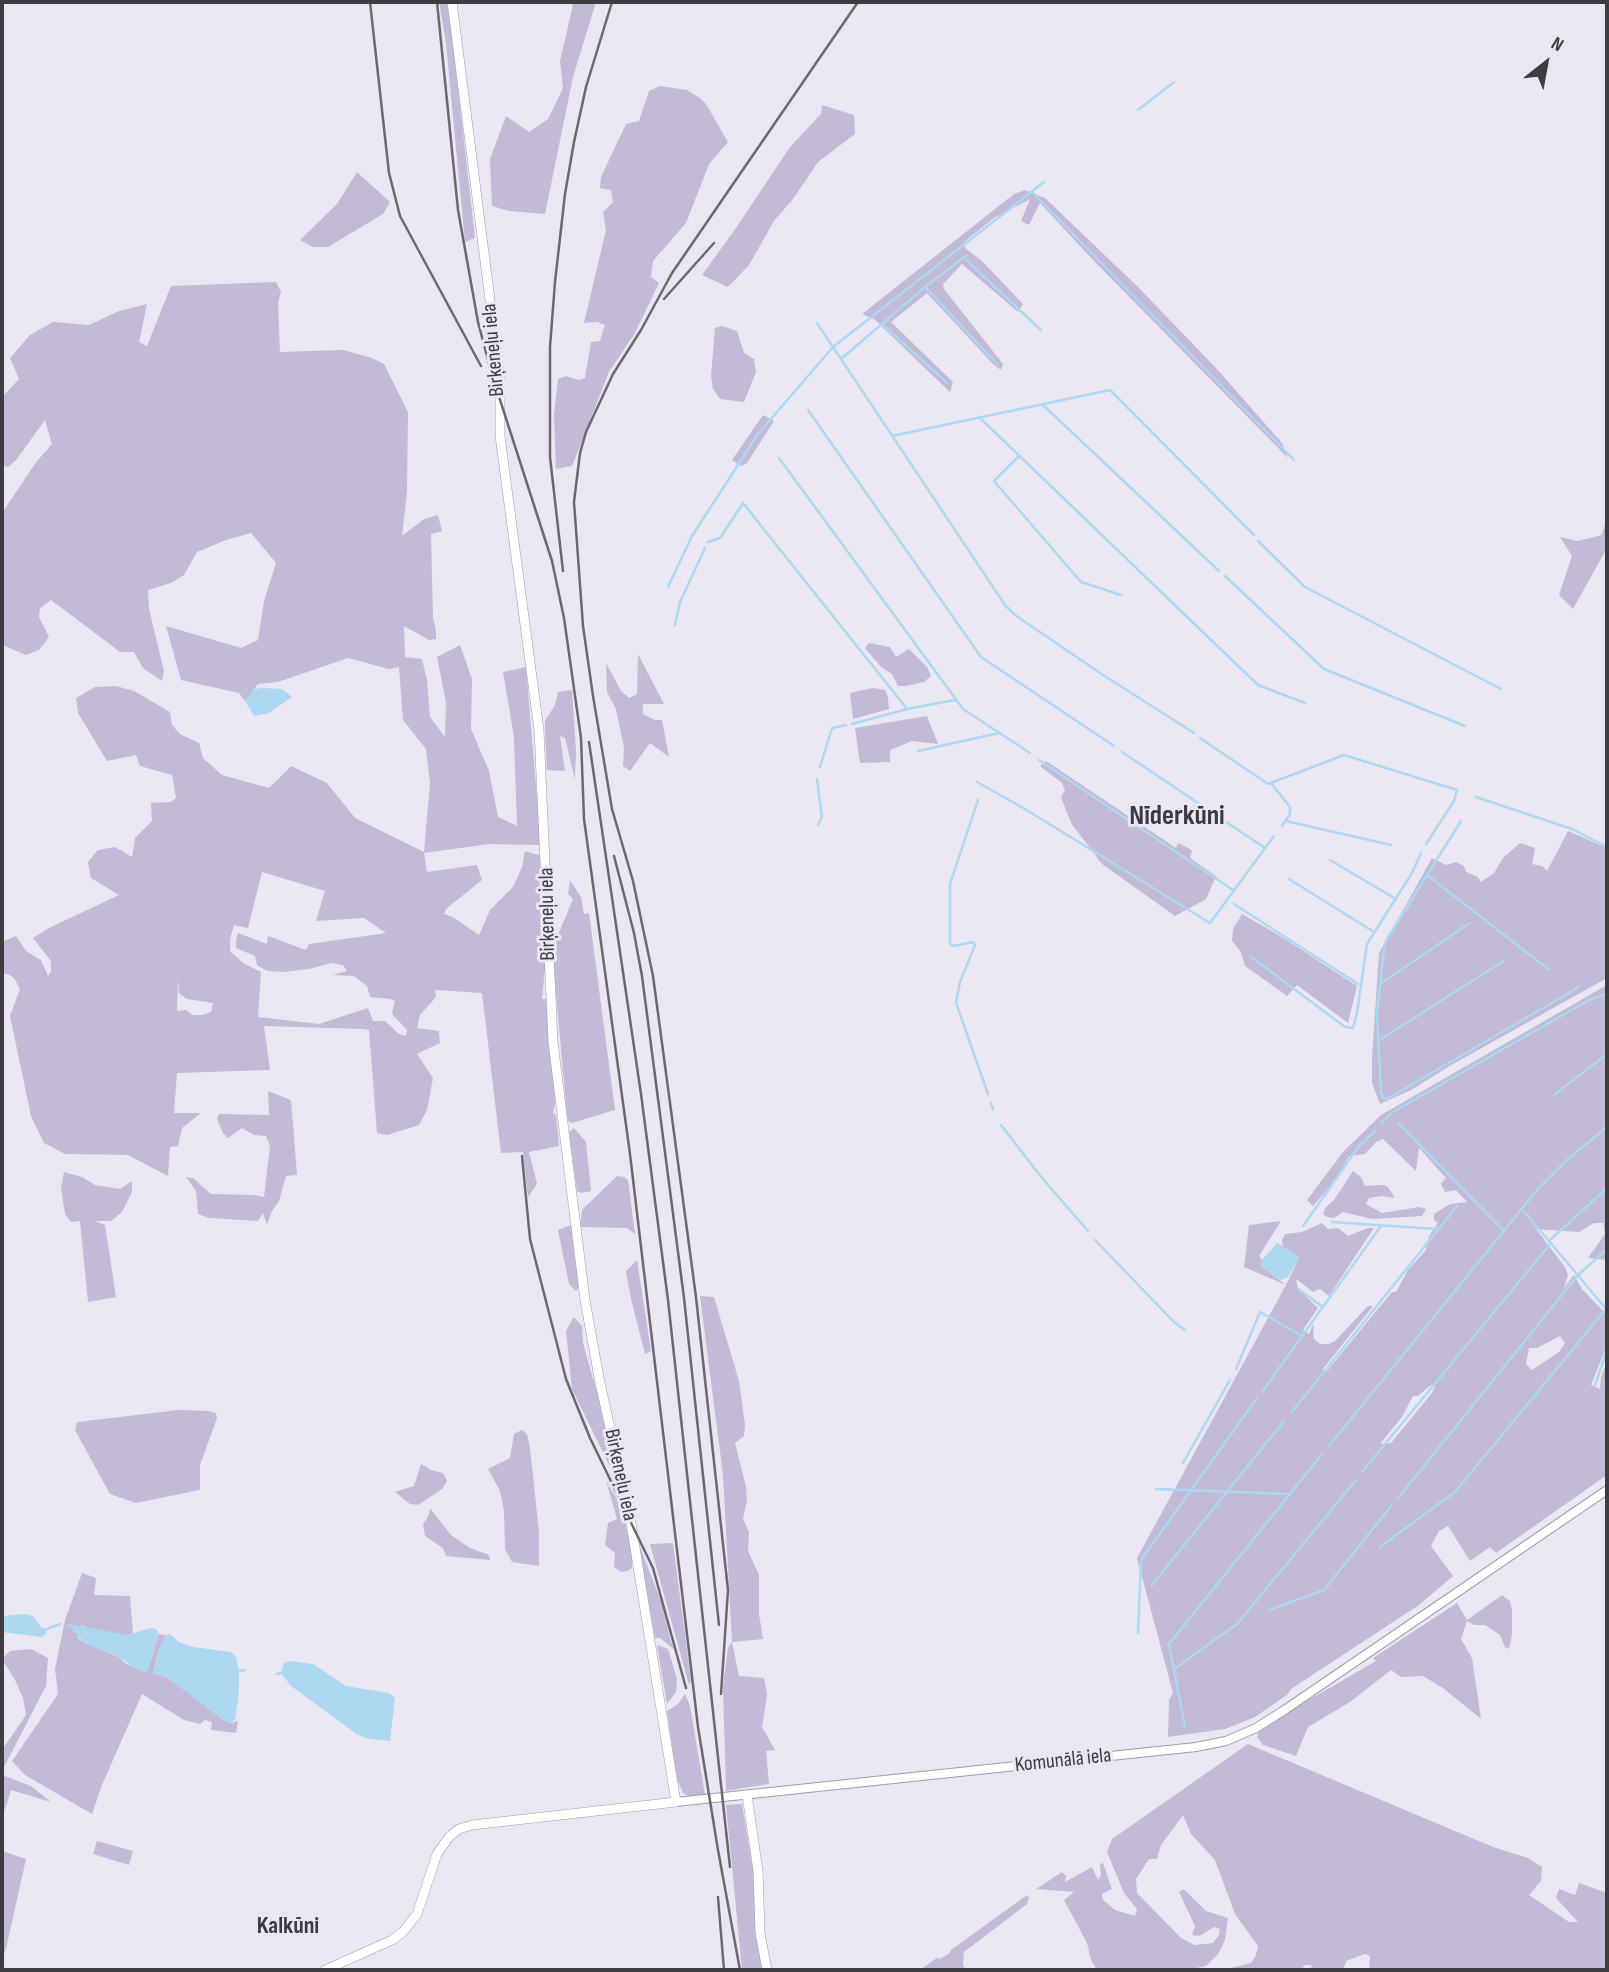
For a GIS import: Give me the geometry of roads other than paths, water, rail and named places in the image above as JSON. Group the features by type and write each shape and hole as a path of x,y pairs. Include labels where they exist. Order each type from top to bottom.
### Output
{"main road":[{"name":"Birķeneļu iela","path":"452,2 500,378 500,436 539,730 553,1042 585,1300 600,1383 630,1517 676,1802"},
{"path":"747,1795 758,1871 760,1933 767,1970"},
{"name":"Komunālā iela","path":"325,1970 392,1940 403,1932 417,1914 437,1854 449,1837 459,1829 472,1825 676,1802"}],"street":[{"name":"Komunālā iela","path":"676,1802 1196,1747 1226,1741 1256,1728 1286,1709 1607,1490"}],"water":[{"path":"254,689 282,689 292,697 269,713 254,716 245,701"},
{"path":"1277,1243 1300,1257 1288,1277 1280,1280 1261,1266 1262,1260"},
{"path":"2,1616 33,1616 41,1627 47,1629 46,1634 41,1637 2,1632"},
{"path":"75,1625 127,1635 156,1629 159,1634 147,1672 143,1673 119,1657 85,1643 72,1630"},
{"path":"170,1634 179,1642 193,1647 231,1652 236,1657 239,1691 235,1720 231,1723 166,1677 153,1673 158,1652 166,1635"},
{"path":"291,1661 313,1664 346,1686 389,1693 395,1698 390,1741 358,1735 291,1686 281,1673 284,1663"}],"waterway":[{"path":"1138,110 1174,82"},
{"path":"668,587 692,536 758,434 833,347 1044,182"},
{"path":"1032,192 1294,460"},
{"path":"841,359 967,255"},
{"path":"964,258 1041,330"},
{"path":"926,288 998,365"},
{"path":"817,323 1005,605 1015,615 1100,673 1194,733"},
{"path":"882,324 947,383"},
{"path":"892,436 1110,390 1254,535"},
{"path":"1043,405 1219,571"},
{"path":"808,410 981,657 1114,746"},
{"path":"980,418 1258,685 1305,703"},
{"path":"1019,456 994,481 1081,582 1121,595"},
{"path":"779,458 963,709 1030,753"},
{"path":"708,542 720,538 743,503 907,709"},
{"path":"1258,541 1305,587 1501,689"},
{"path":"675,625 680,602 705,548"},
{"path":"1225,576 1324,669 1465,726"},
{"path":"852,724 907,709 955,700"},
{"path":"820,767 832,728 846,725"},
{"path":"918,751 999,733"},
{"path":"1200,738 1268,784 1344,755 1457,790 1454,801 1426,844"},
{"path":"1122,752 1265,848"},
{"path":"1039,760 1233,890"},
{"path":"817,779 822,817 818,825"},
{"path":"977,782 1210,923 1274,836"},
{"path":"1271,783 1290,807 1290,814 1282,826"},
{"path":"1476,797 1572,829 1607,847"},
{"path":"978,800 950,884 950,944 954,946 973,942 975,945 960,982 956,1003 988,1094"},
{"path":"1286,821 1391,845"},
{"path":"1461,821 1387,939 1377,1015 1383,1098 1387,1099 1579,987"},
{"path":"1250,956 1345,1027 1353,1028 1367,944 1412,873 1421,853"},
{"path":"1330,860 1396,899"},
{"path":"1427,875 1548,969"},
{"path":"1289,879 1374,932"},
{"path":"1234,904 1358,984"},
{"path":"1380,984 1470,923"},
{"path":"1381,1039 1505,960"},
{"path":"1381,1124 1391,1113 1591,999 1607,994"},
{"path":"1554,1095 1607,1054"},
{"path":"991,1103 993,1109"},
{"path":"1399,1124 1504,1231"},
{"path":"1001,1125 1088,1231"},
{"path":"1329,1446 1537,1190 1569,1158 1607,1127"},
{"path":"1303,1226 1359,1146 1375,1131"},
{"path":"1550,1240 1607,1188"},
{"path":"1291,1413 1457,1206"},
{"path":"1522,1209 1607,1310"},
{"path":"1332,1222 1437,1229"},
{"path":"1262,1392 1381,1226"},
{"path":"1095,1240 1174,1322 1185,1330"},
{"path":"1362,1472 1551,1243"},
{"path":"1399,1497 1578,1275 1607,1249"},
{"path":"1298,1289 1323,1307"},
{"path":"1380,1547 1455,1492 1606,1309"},
{"path":"1236,1369 1260,1312 1302,1336"},
{"path":"1595,1385 1607,1350"},
{"path":"1183,1463 1230,1380"},
{"path":"1138,1633 1141,1560 1257,1398"},
{"path":"1152,1585 1284,1421"},
{"path":"1185,1727 1169,1644 1323,1453"},
{"path":"1174,1669 1237,1624 1356,1480"},
{"path":"1156,1489 1288,1494"},
{"path":"1269,1610 1324,1590 1392,1505"},
{"path":"47,1629 60,1624"},
{"path":"68,1625 74,1627"},
{"path":"239,1671 245,1670"},
{"path":"277,1674 281,1673"}],"railway":[{"path":"370,2 389,173 400,216 481,366"},
{"path":"437,2 458,210 478,322 492,375 552,561 564,618 581,738 584,819 630,1154 698,1727 740,1970"},
{"path":"563,571 550,457 550,347 555,282 574,142 586,87 612,2"},
{"path":"721,1694 728,1590 696,1297 653,976 633,881 612,809 593,696 583,626 574,502 580,453 586,432 613,374 672,273 858,2"},
{"path":"664,299 714,243"},
{"path":"589,742 641,1094 668,1300 730,1867"},
{"path":"614,856 642,976 684,1298 719,1625"},
{"path":"522,1156 530,1239 566,1379 590,1438 653,1568 686,1688"},
{"path":"718,1897 724,1970"}],"district":[{"name":"Nīderkūni","path":"1177,817"},
{"name":"Kalkūni","path":"288,1927"}]}
